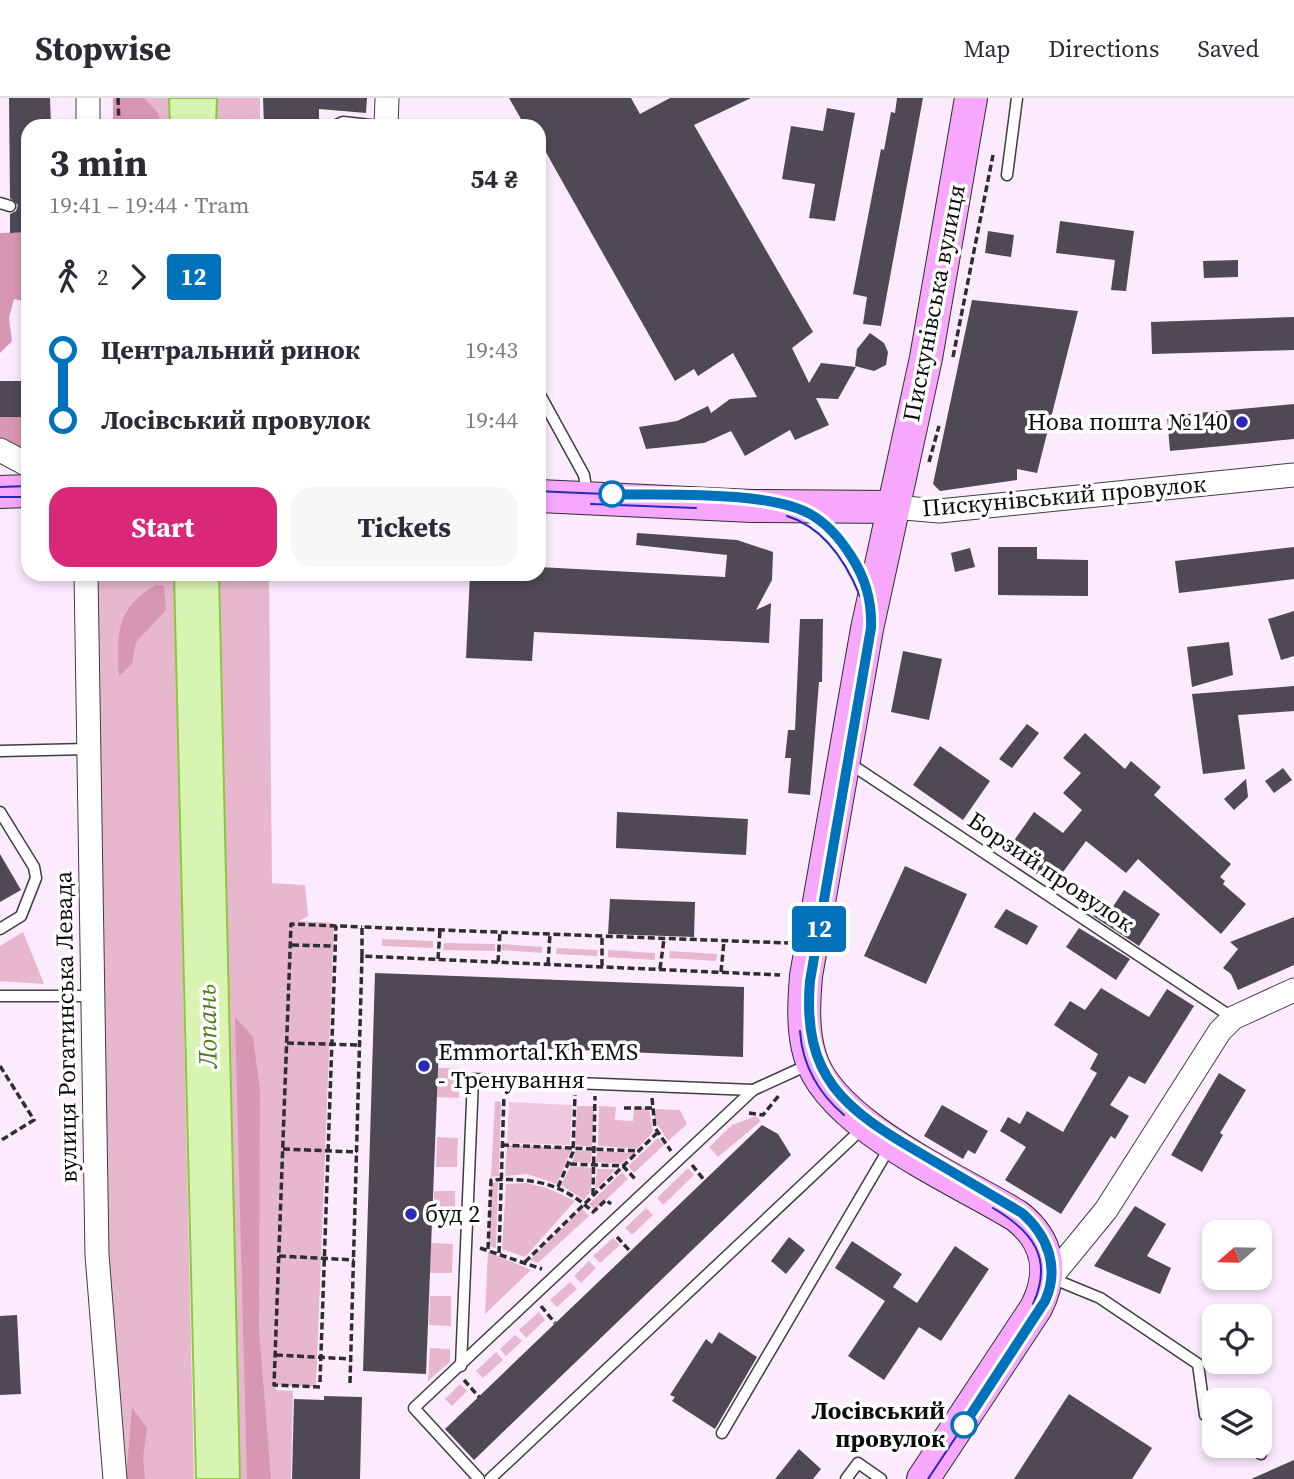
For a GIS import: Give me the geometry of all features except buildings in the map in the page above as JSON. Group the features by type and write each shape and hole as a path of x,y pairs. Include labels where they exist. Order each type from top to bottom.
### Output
{"street":[{"path":"88,98 88,119"},
{"name":"Пискунівська вулиця","path":"893,507 926,358 971,98"},
{"path":"0,450 21,461"},
{"name":"Пискунівський провулок","path":"546,496 752,506 893,507 939,511 1294,475"},
{"path":"0,492 21,491"},
{"path":"893,507 842,766 806,976 805,1035 812,1063 838,1102 865,1126 893,1142 1048,1261"},
{"name":"вулиця Рогатинська Левада","path":"86,581 97,1255 115,1479"},
{"path":"923,1479 1031,1316 1048,1261 1105,1210 1220,1031 1233,1018 1294,990"}],"lane":[{"path":"1007,175 1017,98"},
{"path":"368,119 386,117"},
{"path":"546,406 584,475 587,498"},
{"path":"0,751 88,749"},
{"name":"Борзий провулок","path":"842,766 866,774 1233,1018"},
{"path":"0,812 34,867 36,878 21,916 0,929"},
{"path":"0,996 91,996"},
{"path":"479,1479 414,1408 646,1191 683,1161 753,1090 812,1063"},
{"path":"461,1366 473,1079 753,1090"},
{"path":"489,1479 865,1126"},
{"path":"722,1433 893,1142"},
{"path":"1048,1261 1198,1364 1202,1393"},
{"path":"846,1479 858,1463 881,1479"}],"path":[{"path":"118,98 119,119"},
{"path":"951,365 994,151"},
{"path":"927,464 931,460 940,419"},
{"path":"320,1387 274,1385 291,925 790,943"},
{"path":"320,1382 336,926"},
{"path":"362,927 362,956"},
{"path":"438,959 440,930"},
{"path":"498,962 500,932"},
{"path":"548,964 550,934"},
{"path":"601,967 602,936"},
{"path":"660,969 664,939"},
{"path":"721,972 724,941"},
{"path":"291,945 335,946"},
{"path":"287,1044 360,1045"},
{"path":"0,1066 34,1120 0,1142"},
{"path":"499,1253 504,1080"},
{"path":"558,1187 570,1164 573,1149 575,1083"},
{"path":"593,1195 596,1084"},
{"path":"653,1086 652,1108 657,1133 704,1180"},
{"path":"624,1108 652,1108"},
{"path":"525,1262 657,1133"},
{"path":"502,1145 638,1151"},
{"path":"283,1149 357,1152"},
{"path":"570,1164 623,1166 646,1191"},
{"path":"488,1249 491,1180 527,1178 558,1187 593,1212 606,1200 621,1215"},
{"path":"614,1233 630,1251"},
{"path":"466,1246 488,1249 557,1275"},
{"path":"279,1256 354,1259"},
{"path":"540,1304 555,1323"},
{"path":"275,1355 351,1359"}],"shaded area":[{"path":"113,98 169,98 170,119 113,119"},
{"path":"113,98 144,98 158,113 159,119 113,119"},
{"path":"217,98 260,98 260,119 216,119"},
{"path":"21,232 21,300 14,299 9,318 12,341 0,353 0,233"},
{"path":"0,417 21,417 21,448 0,440"},
{"path":"91,581 174,581 194,1479 120,1479 107,1312"},
{"path":"219,581 269,581 272,883 305,885 308,916 299,921 334,923 316,1387 275,1385 276,1390 293,1391 291,1479 239,1479"},
{"path":"156,585 164,586 166,610 136,642 132,664 119,676 121,623 133,603"},
{"path":"23,932 44,984 0,981 0,946"},
{"path":"382,939 433,941 433,948 382,946"},
{"path":"444,943 495,944 495,951 443,950"},
{"path":"502,944 542,947 542,953 501,950"},
{"path":"557,948 598,950 597,956 556,954"},
{"path":"608,950 655,953 655,960 608,957"},
{"path":"670,951 717,954 716,961 669,958"},
{"path":"235,1017 253,1037 260,1091 259,1330 271,1479 247,1479"},
{"path":"438,1068 459,1068 459,1098 437,1097"},
{"path":"495,1101 501,1102 499,1176 491,1177"},
{"path":"509,1102 572,1105 570,1145 507,1143"},
{"path":"577,1106 594,1106 592,1147 575,1145"},
{"path":"599,1106 616,1107 615,1120 633,1121 634,1108 649,1108 653,1132 637,1149 598,1146"},
{"path":"655,1109 680,1110 687,1124 668,1141 654,1119"},
{"path":"756,1116 761,1121 718,1157 709,1147 732,1125"},
{"path":"437,1137 458,1138 457,1167 436,1167"},
{"path":"658,1138 664,1145 634,1173 628,1166"},
{"path":"507,1145 572,1148 557,1184 527,1174 505,1176"},
{"path":"576,1150 592,1151 591,1163 572,1162"},
{"path":"597,1151 634,1153 621,1164 596,1162"},
{"path":"571,1166 592,1168 591,1191 584,1200 561,1185"},
{"path":"688,1168 694,1175 663,1205 657,1198"},
{"path":"597,1169 616,1169 595,1190"},
{"path":"622,1172 628,1179 595,1210 589,1204"},
{"path":"498,1182 496,1248 488,1246 491,1183"},
{"path":"526,1183 547,1188 575,1201 525,1257 502,1249 506,1184"},
{"path":"434,1191 455,1191 455,1221 433,1220"},
{"path":"646,1208 653,1215 632,1235 625,1228"},
{"path":"582,1209 589,1216 538,1263 530,1260"},
{"path":"613,1238 620,1245 600,1263 593,1256"},
{"path":"431,1243 453,1244 452,1273 430,1273"},
{"path":"488,1252 531,1270 485,1314"},
{"path":"589,1261 596,1268 581,1283 574,1276"},
{"path":"570,1282 577,1289 557,1307 550,1300"},
{"path":"430,1296 451,1296 451,1326 429,1325"},
{"path":"539,1312 545,1320 526,1338 519,1330"},
{"path":"515,1335 522,1341 506,1356 500,1349"},
{"path":"430,1348 450,1349 450,1362 428,1381"},
{"path":"496,1352 503,1360 483,1378 476,1371"},
{"path":"460,1384 467,1391 452,1406 445,1399"},
{"path":"132,1408 147,1428 143,1458 145,1479 126,1479"}],"water":[{"path":"169,98 217,98 216,119 170,119"},
{"name":"Лопань","path":"174,581 219,581 240,1479 196,1479"}],"tram line":[{"path":"0,487 21,486"},
{"path":"546,491 736,498 783,504 811,515 825,524 848,549 863,579 871,612 871,628 810,981 813,1048 829,1083 855,1112 1029,1219 1044,1241 1051,1263 1049,1286 1040,1310 928,1479"},
{"name":"12","path":"612,494 755,500 799,509 818,519 842,542 868,590 872,606 871,628 810,981 811,1039 821,1070 846,1104 869,1123 1022,1213 1042,1236 1048,1250 1052,1281 1045,1301 964,1425"},
{"path":"0,497 21,497"},
{"path":"591,504 696,508"},
{"path":"787,516 812,528 832,547 860,596"},
{"path":"800,1031 804,1056 813,1078 827,1098 844,1115"},
{"path":"993,1208 1019,1226 1036,1247 1041,1273 1033,1304"}],"place":[{"name":"Нова пошта №140","path":"1242,422"},
{"name":"Emmortal.Kh EMS - Тренування","path":"424,1066"},
{"name":"буд 2","path":"411,1214"},
{"name":"Лосівський провулок","path":"964,1425"}]}
